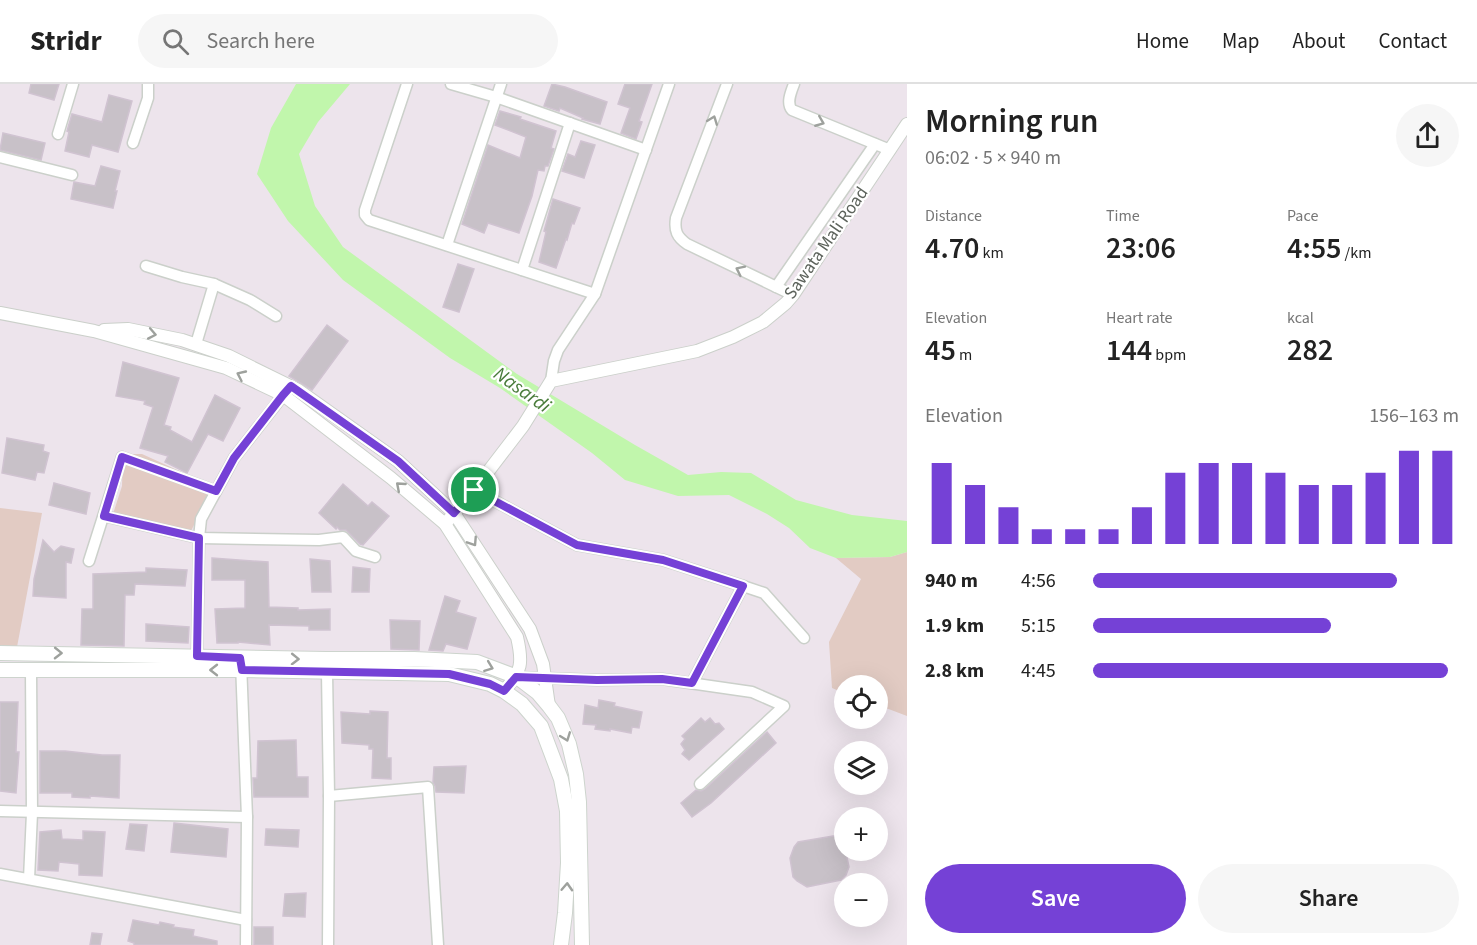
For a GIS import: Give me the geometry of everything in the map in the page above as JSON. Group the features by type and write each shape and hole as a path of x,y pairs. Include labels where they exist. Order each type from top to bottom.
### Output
{"main road":[{"path":"0,653 197,656 241,664 327,672 449,674 490,684 504,691 522,704 541,726 561,779 567,811 568,863 561,945"},
{"path":"0,670 31,671 414,659 477,662 516,677 538,693 549,706 558,718 569,744 576,774 579,802 582,945"}],"street":[{"path":"58,134 73,84"},
{"path":"133,143 148,98 148,84"},
{"path":"407,84 365,210 365,215 369,220 595,294"},
{"path":"451,84 646,150"},
{"path":"447,245 501,84"},
{"path":"445,524 523,426 551,381 558,350 595,294 669,84"},
{"path":"727,84 676,218 676,233 687,244 793,295"},
{"path":"794,84 789,103 792,110 890,150"},
{"path":"522,270 570,123"},
{"name":"Sawata Mali Road","path":"551,381 697,351 734,338 763,322 793,295 907,124"},
{"path":"776,287 875,144"},
{"path":"0,157 72,175"},
{"path":"146,266 214,284 250,300 276,316"},
{"path":"196,344 214,284"},
{"path":"0,313 94,331 226,368 287,391 445,524 517,637 521,655 516,677 504,691"},
{"path":"94,331 128,329 196,344 229,356 398,461 454,513 530,629 543,664 549,706"},
{"path":"197,656 201,519 234,458 287,391"},
{"path":"89,561 122,457 216,491"},
{"path":"474,490 577,545 663,560 764,592 804,638"},
{"path":"104,516 199,538 319,540 343,537 356,551 375,557"},
{"path":"692,683 743,586"},
{"path":"241,664 248,817 246,945"},
{"path":"29,879 32,813 31,671"},
{"path":"327,672 328,945"},
{"path":"516,677 597,680 662,679 752,692 784,706 700,784"},
{"path":"329,796 428,787 438,945"},
{"path":"0,811 248,817"},
{"path":"0,874 246,920"}],"shaded area":[{"path":"123,454 142,454 199,480 208,497 190,533 113,514 122,486"},
{"path":"0,508 42,513 17,647 0,645"},
{"path":"907,552 907,716 888,709 888,675 834,675 834,689 832,688 829,642 861,579 836,558 890,557"}],"water":[{"name":"Nasardi","path":"296,84 350,84 318,122 299,154 315,206 343,247 517,374 688,475 721,472 751,473 796,500 852,515 907,521 907,552 890,557 836,558 810,548 789,528 729,495 678,496 625,480 592,453 500,388 450,358 343,280 288,221 257,174 271,128"}],"building":[{"path":"31,84 59,84 54,100 29,93"},
{"path":"552,84 607,102 600,124 582,119 560,108 559,111 544,106"},
{"path":"625,84 652,84 639,121 642,122 636,139 621,133 630,108 618,104"},
{"path":"109,95 132,101 118,152 92,145 89,157 65,151 72,114 102,122"},
{"path":"500,111 556,131 551,148 554,149 548,166 545,166 544,171 538,170 519,233 488,223 484,233 462,224 488,145 520,158 526,137 495,125"},
{"path":"3,133 45,143 41,160 0,150"},
{"path":"581,141 595,145 584,178 562,171 568,154 575,157"},
{"path":"101,166 120,171 113,208 71,199 74,182 95,186"},
{"path":"553,199 580,208 574,224 572,223 556,268 539,262 546,232 544,231"},
{"path":"458,264 474,269 459,312 443,307"},
{"path":"327,325 348,341 312,390 289,376"},
{"path":"123,362 179,378 164,425 171,427 170,430 192,442 215,395 240,408 223,441 208,434 187,473 165,462 168,456 140,448 153,407 144,404 145,401 116,396"},
{"path":"7,438 44,445 43,451 49,453 44,473 37,472 35,480 2,473"},
{"path":"54,483 90,493 86,514 49,505"},
{"path":"343,484 368,506 372,502 389,516 363,545 346,530 340,530 337,527 336,529 319,513"},
{"path":"43,540 54,552 61,546 74,549 71,563 66,562 66,598 33,596 34,579"},
{"path":"212,558 268,562 269,607 298,608 298,610 330,609 330,630 309,630 309,626 269,625 270,645 217,643 215,609 245,608 245,580 212,580"},
{"path":"310,559 330,561 331,592 312,592"},
{"path":"353,567 370,569 369,592 352,592"},
{"path":"146,568 187,570 185,586 135,584 134,595 125,595 124,646 81,645 82,609 93,609 93,574 146,572"},
{"path":"445,596 460,601 456,612 476,618 467,649 446,644 443,651 429,650"},
{"path":"390,620 420,621 419,650 391,649"},
{"path":"146,624 189,627 188,643 146,641"},
{"path":"599,700 642,712 639,728 632,727 631,733 595,729 596,725 583,724 585,705 598,708"},
{"path":"0,702 18,702 16,752 19,752 16,793 0,791"},
{"path":"370,711 388,712 387,758 391,758 391,779 372,778 373,749 369,749 369,745 342,743 341,712 370,714"},
{"path":"701,718 705,722 710,718 724,729 689,760 682,754 685,750 681,744 685,739 682,736"},
{"path":"767,732 776,743 711,803 692,817 681,803 696,790 705,789"},
{"path":"296,740 297,777 308,777 308,797 254,797 253,778 257,778 258,741"},
{"path":"40,751 120,755 119,798 72,797 72,793 40,793"},
{"path":"466,766 464,793 436,792 433,782 434,767"},
{"path":"174,823 228,829 226,857 171,852"},
{"path":"130,824 147,825 144,851 126,849"},
{"path":"266,829 299,830 298,847 265,845"},
{"path":"61,830 62,839 83,840 83,831 105,832 102,876 79,875 79,864 59,862 58,871 38,870 40,832"},
{"path":"834,836 834,861 848,861 847,873 834,873 834,881 807,887 797,881 793,877 790,858 798,842"},
{"path":"306,893 305,917 283,916 285,894"},
{"path":"133,920 159,925 160,922 174,925 173,927 194,930 193,936 217,941 217,945 134,945 128,941"},
{"path":"254,927 273,927 273,945 254,945"},
{"path":"92,933 102,934 100,945 90,945"}],"route":[{"path":"291,386 398,461 454,513 474,490 577,545 663,560 743,586 692,683 662,679 597,680 516,677 504,691 490,684 449,674 242,670 240,658 197,656 199,538 104,516 122,457 216,491 234,458 291,386"}]}
